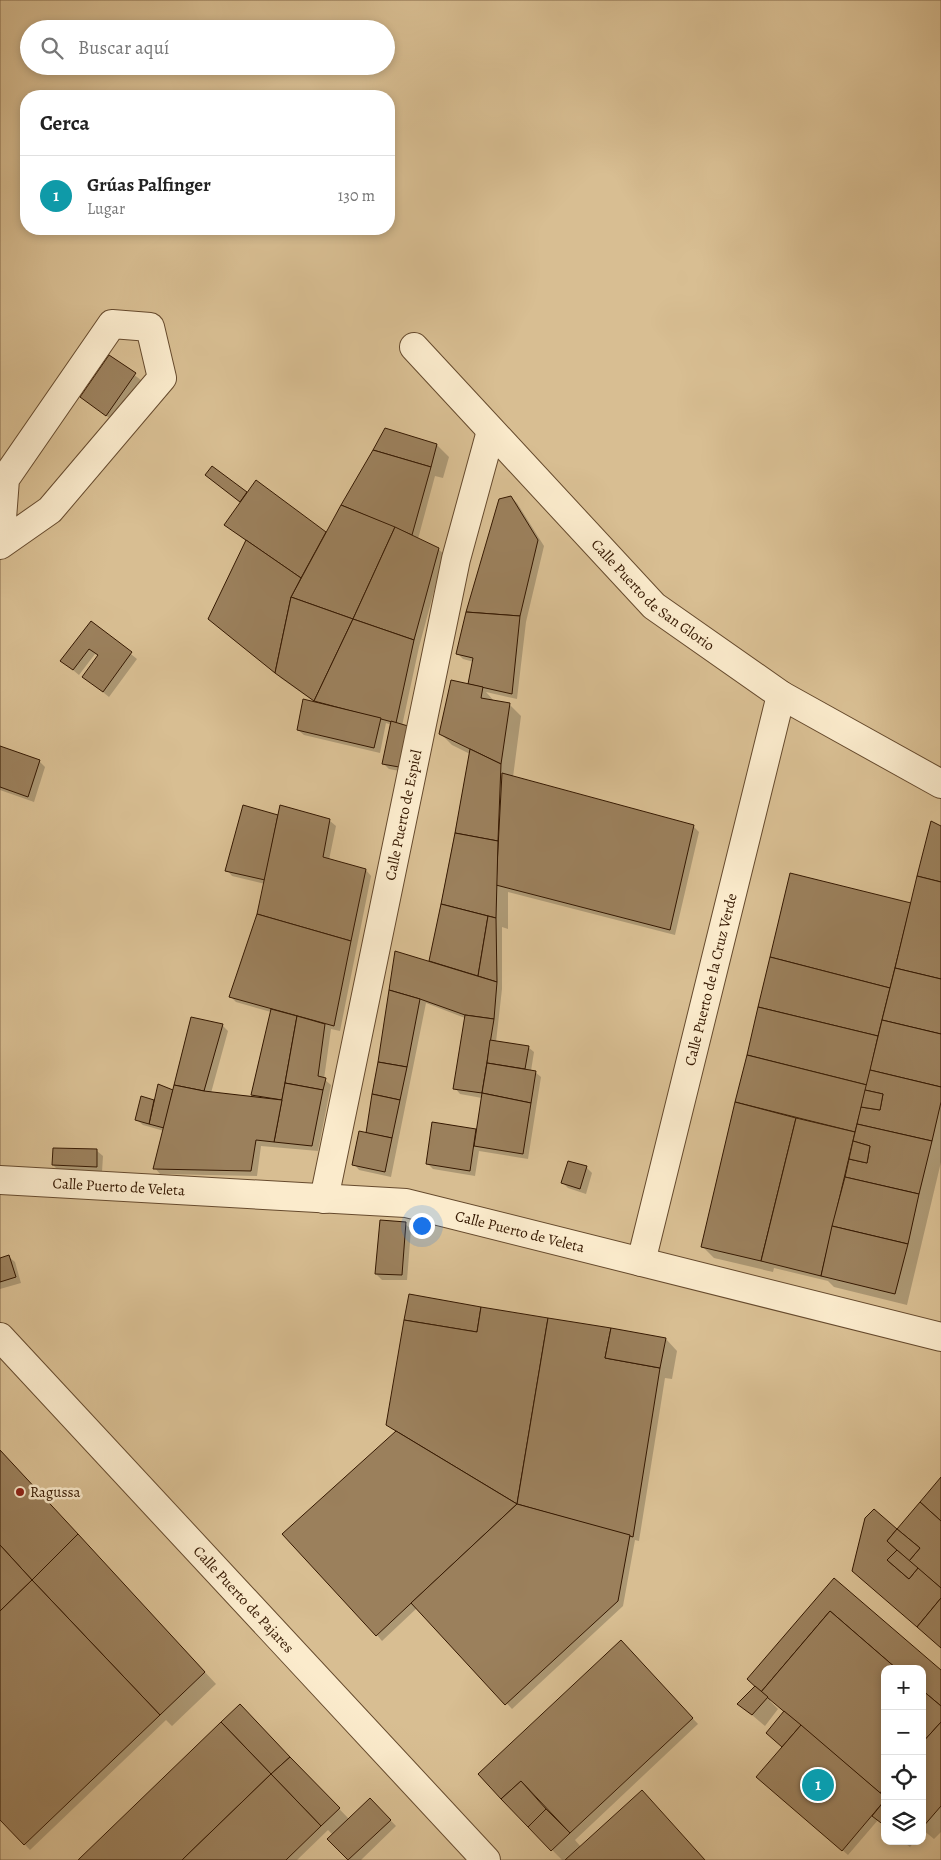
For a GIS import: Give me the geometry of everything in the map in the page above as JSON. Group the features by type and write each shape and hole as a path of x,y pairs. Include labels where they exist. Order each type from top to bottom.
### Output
{"street":[{"path":"112,324 150,327 162,378 50,510 0,545 5,479 112,324"},
{"name":"Calle Puerto de San Glorio","path":"414,347 654,606 781,695 941,784"},
{"name":"Calle Puerto de Espiel","path":"324,1199 454,569 491,431"},
{"name":"Calle Puerto de la Cruz Verde","path":"641,1262 781,695"},
{"name":"Calle Puerto de Veleta","path":"0,1180 406,1203 941,1337"},
{"name":"Calle Puerto de Pajares","path":"0,1337 486,1860"}],"shaded area":[{"path":"0,0 941,0 941,1860 0,1860"}],"building":[{"path":"109,355 136,373 106,416 80,397"},
{"path":"385,428 437,444 431,467 373,450"},
{"path":"373,450 431,467 412,535 341,505"},
{"path":"212,466 247,492 240,502 205,475"},
{"path":"256,480 326,532 301,578 224,525"},
{"path":"511,496 538,540 520,616 466,612 499,499"},
{"path":"341,505 395,527 353,619 291,597"},
{"path":"395,527 439,548 414,640 353,619"},
{"path":"246,540 301,578 291,597 275,673 208,619"},
{"path":"291,597 353,619 314,701 275,673"},
{"path":"466,612 520,616 512,694 468,684 473,658 456,654"},
{"path":"353,619 414,640 396,723 314,701"},
{"path":"91,621 132,652 103,692 82,677 98,655 89,649 73,670 60,661"},
{"path":"451,680 483,687 481,698 510,703 501,764 439,734"},
{"path":"303,699 381,718 374,748 297,730"},
{"path":"391,721 408,726 399,767 382,764"},
{"path":"0,746 40,760 28,797 0,787"},
{"path":"470,749 501,764 498,841 455,833"},
{"path":"502,773 694,825 670,930 496,885"},
{"path":"243,805 278,815 265,880 225,871"},
{"path":"280,805 330,819 323,857 366,869 351,941 257,914"},
{"path":"931,821 941,826 941,882 917,876"},
{"path":"455,833 498,841 496,918 441,904"},
{"path":"790,873 911,903 890,988 770,957"},
{"path":"917,876 941,882 941,979 895,968"},
{"path":"441,904 488,916 478,976 429,961"},
{"path":"257,914 351,941 334,1026 229,997"},
{"path":"488,916 496,918 497,982 478,976"},
{"path":"395,951 497,982 494,1019 465,1015 389,990"},
{"path":"770,957 890,988 878,1036 758,1007"},
{"path":"895,968 941,979 941,1034 882,1020"},
{"path":"389,990 420,999 407,1067 378,1062"},
{"path":"758,1007 878,1036 867,1085 747,1055"},
{"path":"271,1009 297,1016 282,1100 251,1095"},
{"path":"465,1015 494,1019 482,1093 453,1089"},
{"path":"297,1016 325,1024 318,1076 326,1078 323,1090 285,1083"},
{"path":"191,1017 223,1024 204,1091 174,1085"},
{"path":"882,1020 941,1034 941,1087 870,1070"},
{"path":"490,1040 529,1046 525,1069 487,1063"},
{"path":"747,1055 867,1085 855,1132 735,1102"},
{"path":"378,1062 407,1067 400,1100 372,1094"},
{"path":"487,1063 536,1071 531,1103 482,1093"},
{"path":"870,1070 941,1087 941,1102 932,1141 857,1124 861,1107 880,1110 883,1094 865,1090"},
{"path":"285,1083 323,1090 312,1146 274,1142"},
{"path":"158,1084 173,1090 164,1128 149,1124"},
{"path":"174,1085 204,1091 282,1100 274,1142 256,1140 251,1171 153,1169"},
{"path":"865,1090 883,1094 880,1110 861,1107"},
{"path":"482,1093 531,1103 523,1154 474,1146"},
{"path":"372,1094 400,1100 392,1138 366,1133"},
{"path":"141,1096 154,1100 149,1124 135,1120"},
{"path":"735,1102 796,1118 761,1261 701,1247"},
{"path":"796,1118 855,1132 821,1276 761,1261"},
{"path":"432,1122 476,1129 470,1171 426,1164"},
{"path":"857,1124 932,1141 919,1194 845,1177 849,1159 867,1163 870,1146 853,1141"},
{"path":"359,1131 392,1138 385,1172 352,1165"},
{"path":"853,1141 870,1146 867,1163 849,1159"},
{"path":"53,1148 97,1149 97,1167 52,1165"},
{"path":"568,1161 587,1166 580,1189 561,1183"},
{"path":"845,1177 919,1194 908,1244 832,1226"},
{"path":"380,1220 406,1222 402,1275 375,1274"},
{"path":"832,1226 908,1244 895,1294 821,1276"},
{"path":"9,1255 16,1277 0,1282 0,1258"},
{"path":"409,1294 481,1307 477,1332 404,1320"},
{"path":"481,1307 548,1318 517,1504 386,1425 404,1320 477,1332"},
{"path":"548,1318 611,1328 605,1358 660,1368 633,1537 517,1504"},
{"path":"611,1328 666,1338 660,1368 605,1358"},
{"path":"396,1431 517,1504 376,1636 282,1534"},
{"name":"Ragussa","path":"0,1450 78,1534 32,1580 0,1545"},
{"path":"941,1477 941,1521 920,1502"},
{"path":"920,1502 941,1521 941,1588 909,1561 920,1548 897,1529"},
{"path":"517,1504 630,1535 618,1601 505,1705 411,1603"},
{"path":"874,1509 897,1529 887,1541 897,1550 887,1560 909,1579 918,1568 941,1588 941,1598 917,1627 852,1571 865,1518"},
{"path":"897,1529 920,1548 909,1561 887,1541"},
{"path":"78,1534 205,1672 160,1715 32,1580"},
{"path":"0,1545 32,1580 0,1611"},
{"path":"897,1550 918,1568 909,1579 887,1560"},
{"path":"834,1578 941,1670 941,1706 926,1693 926,1665 892,1665 830,1611 761,1692 747,1679"},
{"path":"32,1580 160,1715 24,1845 0,1820 0,1611"},
{"path":"941,1598 941,1648 917,1627"},
{"path":"830,1611 892,1665 881,1665 880,1793 761,1692"},
{"path":"621,1640 693,1718 570,1833 521,1781 501,1799 478,1774"},
{"path":"755,1686 768,1697 752,1715 737,1704"},
{"path":"926,1693 941,1706 941,1722 926,1739"},
{"path":"240,1704 290,1757 271,1774 221,1722"},
{"path":"784,1711 801,1725 782,1747 766,1733"},
{"path":"221,1722 271,1774 182,1860 78,1860"},
{"path":"941,1722 941,1806 926,1823 926,1755 926,1739"},
{"path":"801,1725 881,1794 881,1805 842,1851 756,1777"},
{"path":"290,1757 340,1808 321,1826 271,1774"},
{"path":"271,1774 321,1826 286,1860 182,1860"},
{"path":"521,1781 546,1809 528,1827 501,1799"},
{"path":"642,1790 705,1860 565,1860"},
{"path":"370,1798 391,1820 348,1860 327,1839"},
{"path":"881,1805 881,1823 872,1816"},
{"path":"546,1809 570,1833 551,1851 528,1827"}],"place":[{"name":"Ragussa","path":"20,1492"},
{"name":"Grúas Palfinger","path":"818,1785"}]}
